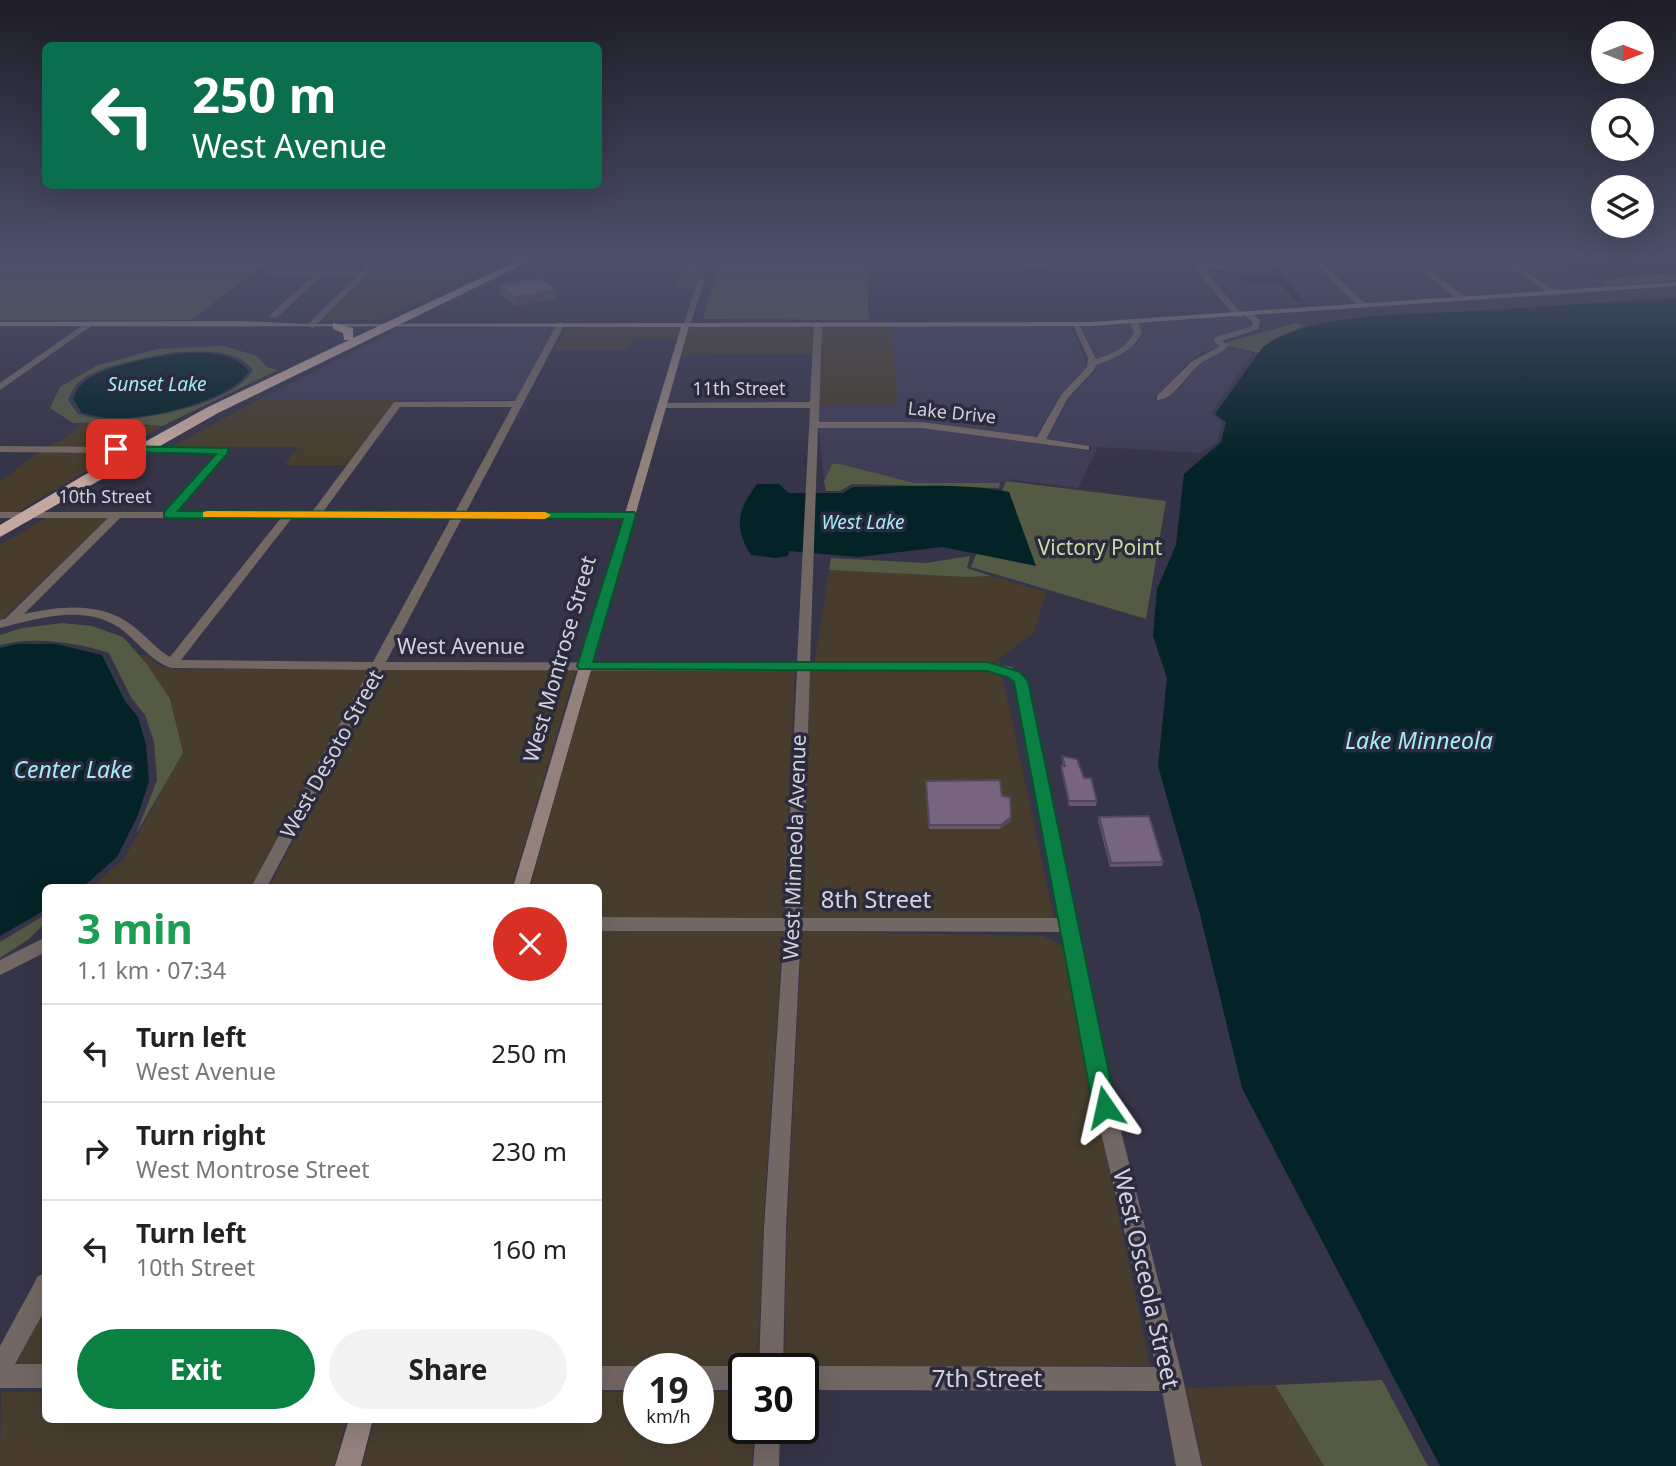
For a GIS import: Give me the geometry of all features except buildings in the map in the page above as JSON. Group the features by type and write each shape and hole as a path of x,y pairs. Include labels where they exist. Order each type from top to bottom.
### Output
{"highway":[{"path":"278,377 348,337 381,325"},
{"path":"0,532 141,449 382,325"},
{"path":"337,326 349,331 348,337"}],"main road":[{"path":"330,325 351,325"},
{"name":"West Montrose Street","path":"522,884 686,325"},
{"path":"348,1466 360,1423"}],"street":[{"path":"0,387 88,325"},
{"name":"West Desoto Street","path":"261,884 380,666 560,325"},
{"name":"West Minneola Avenue","path":"771,1353 775,1228 793,925 818,325"},
{"path":"1040,440 1064,397 1088,373 1092,363 1075,325"},
{"path":"1092,363 1119,353 1133,342 1138,333 1135,325"},
{"path":"1160,398 1177,386 1188,368 1206,354 1223,348 1225,346 1217,341 1219,339 1256,325"},
{"path":"315,515 397,404 519,404"},
{"name":"11th Street","path":"662,405 815,405"},
{"name":"Lake Drive","path":"814,425 921,425 1040,440 1086,449"},
{"path":"0,450 225,451 168,515"},
{"name":"10th Street","path":"0,515 630,515"},
{"path":"4,623 117,515"},
{"path":"4,623 65,611 102,614 125,627 151,651 171,664 289,515"},
{"name":"West Avenue","path":"171,664 988,667 1006,670 1021,681"},
{"name":"West Osceola Street","path":"1021,681 1105,1107 1171,1379 1189,1466"},
{"name":"8th Street","path":"602,924 1070,925"},
{"path":"0,968 42,946"},
{"path":"0,1369 42,1291"},
{"path":"0,1376 42,1376"},
{"path":"602,1378 623,1378"},
{"name":"7th Street","path":"819,1378 1171,1379"},
{"path":"766,1466 767,1444"}],"shaded area":[{"path":"556,325 516,400 258,400 399,328"},
{"path":"567,325 681,326 677,340 631,340 627,350 554,350"},
{"path":"1131,325 1133,333 1129,341 1115,352 1097,359 1080,326"},
{"path":"1140,325 1251,325 1214,338 1213,341 1219,347 1201,353 1183,366 1172,385 1154,398 1163,400 1182,387 1193,368 1210,355 1229,348 1253,353 1211,413 1222,422 1217,442 1200,453 1098,447 1078,488 1007,479 1000,483 914,483 840,464 832,465 824,480 819,427 897,425 984,434 1090,451 1092,447 1046,439 1069,398 1093,373 1097,364 1123,354 1138,342 1142,334"},
{"path":"690,326 814,326 812,354 682,355"},
{"path":"822,326 891,326 899,404 820,406"},
{"path":"891,326 1071,326 1087,364 1083,372 1059,397 1036,437 922,423 819,423 820,406 898,404"},
{"path":"258,400 401,400 394,402 347,465 284,465 298,447 171,447"},
{"path":"113,422 162,426 127,447 47,447 67,437 82,423"},
{"path":"120,451 17,512 0,512 0,482 39,452"},
{"path":"48,517 108,518 0,621 0,545"},
{"path":"829,570 991,576 1046,592 1034,633 999,658 1000,664 810,662 815,661"},
{"path":"139,655 146,655 161,667 175,669 370,670 253,884 95,884 124,859 183,753 146,663"},
{"path":"385,670 576,670 513,884 271,884"},
{"path":"591,670 795,670 784,918 602,917 602,884 531,884"},
{"path":"810,670 988,670 1002,674 1054,919 803,918"},
{"path":"602,930 783,931 763,1228 758,1353 728,1353 728,1366 714,1366 714,1353 623,1353 623,1366 602,1366"},
{"path":"802,931 1044,936 1062,946 1150,1366 819,1367 819,1353 784,1353 787,1228"},
{"path":"42,1314 42,1367 15,1367"},
{"path":"1275,1385 1324,1466 1203,1466 1186,1388"},
{"path":"1,1392 42,1392 42,1423 346,1423 334,1466 0,1466"},
{"path":"602,1392 623,1392 623,1444 714,1444 714,1392 728,1392 728,1444 753,1444 752,1466 362,1466 374,1423 602,1423"}],"green space":[{"path":"1287,325 1304,326 1271,341 1258,353 1220,344"},
{"path":"224,346 257,356 267,367 278,370 162,426 113,422 73,423 50,408 60,387 96,366 157,349","holes":["175,352 227,354 237,357 253,370 243,382 212,400 155,416 122,420 94,418 78,414 68,400 76,385 95,373"]},
{"path":"832,464 914,483 1000,483 999,488 852,484 840,491 826,491 824,481"},
{"name":"Victory Point","path":"1006,481 1166,501 1146,619 971,567"},
{"path":"970,556 967,568 991,576 829,570 831,558 926,563"},
{"path":"62,623 92,626 123,637 146,663 170,699 183,753 136,834 157,780 154,742 145,715 132,699 109,653 55,642 27,641 0,645 0,635 22,628"},
{"path":"42,917 42,926 29,939 0,958 0,942"},
{"path":"1382,1380 1428,1466 1324,1466 1275,1385"}],"water":[{"name":"Lake Minneola","path":"1676,325 1676,1466 1440,1466 1242,1088 1200,914 1158,766 1167,678 1153,636 1157,589 1176,545 1184,474 1221,442 1226,422 1215,414 1263,347 1307,327"},
{"name":"Sunset Lake","path":"204,353 224,356 249,371 240,382 209,399 151,415 119,418 91,415 82,413 73,399 80,386 99,373 124,364 174,354"},
{"name":"West Lake","path":"757,484 779,484 789,493 843,493 853,487 931,486 1009,492 1036,566 942,547 858,557 789,551 788,556 776,558 751,555 742,536 740,518"},
{"name":"Center Lake","path":"17,644 56,644 102,655 125,701 138,717 146,744 149,781 138,815 117,857 86,884 42,884 42,912 0,936 0,648"}],"slow traffic":[{"path":"207,515 545,515"}],"route":[{"path":"116,449 225,451 168,515 630,515 584,666 996,667 1014,675 1021,681 1105,1107"}]}
